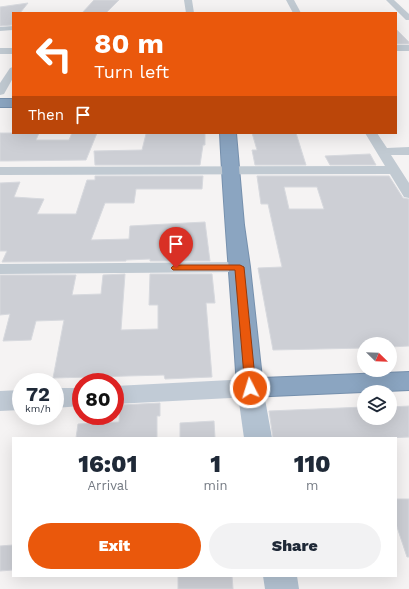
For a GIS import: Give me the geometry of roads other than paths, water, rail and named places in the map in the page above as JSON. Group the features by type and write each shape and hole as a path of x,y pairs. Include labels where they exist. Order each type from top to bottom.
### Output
{"highway":[{"path":"0,103 12,103"},
{"path":"228,134 234,225 240,267 250,388 409,382"}],"main road":[{"path":"250,388 258,437"},
{"path":"280,577 282,589"}],"street":[{"path":"188,0 190,12"},
{"path":"290,0 296,12"},
{"path":"390,0 409,18"},
{"path":"0,29 12,28"},
{"path":"397,48 409,48"},
{"path":"0,51 12,51"},
{"path":"0,69 12,69"},
{"path":"0,92 12,71"},
{"path":"372,134 409,194"},
{"path":"384,152 409,151"},
{"path":"0,172 394,170"},
{"path":"0,269 240,267"},
{"path":"124,395 250,388"},
{"path":"0,401 12,400"}]}
